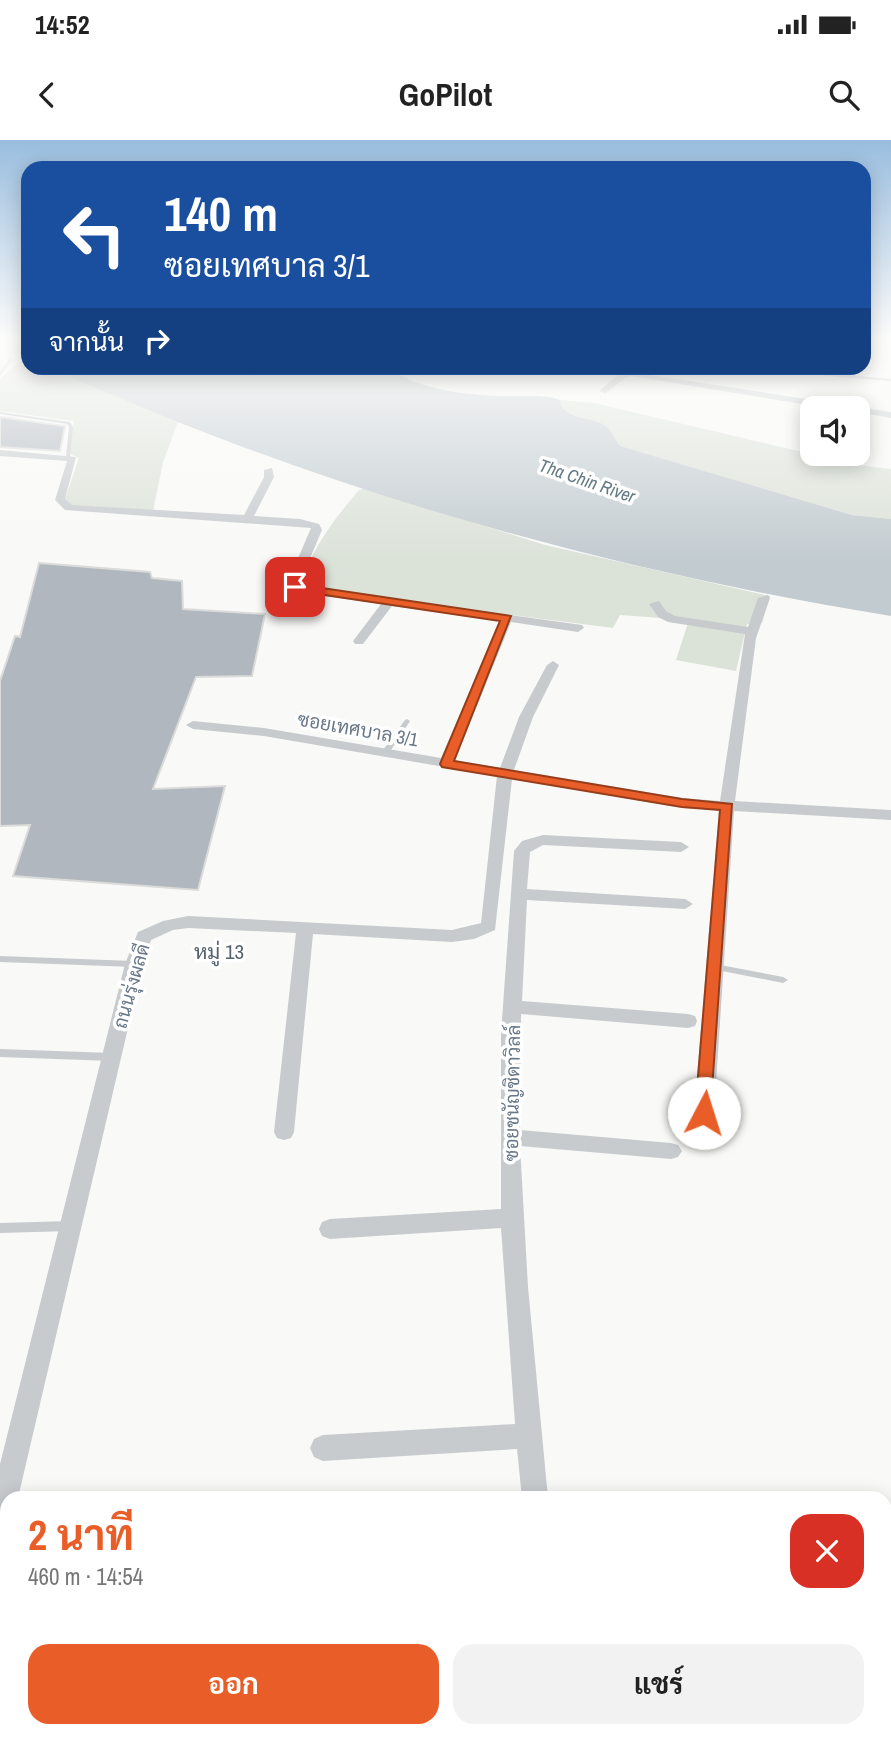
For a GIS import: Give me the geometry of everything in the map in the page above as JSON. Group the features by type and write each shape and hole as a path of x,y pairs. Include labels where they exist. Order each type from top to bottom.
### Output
{"street":[{"path":"0,453 68,457 74,461 60,502 69,508 304,523 316,528 293,584 295,587 578,628"},
{"path":"247,519 269,477 269,470"},
{"path":"704,1113 727,807 753,631 764,598"},
{"path":"359,641 390,600"},
{"path":"655,604 662,614 672,619 753,631"},
{"path":"446,764 507,618"},
{"name":"ถนนรุ่งผลดี","path":"7,1491 134,964 144,936 169,925 188,922 452,936 474,933 489,926 505,775 526,717 553,665"},
{"name":"ซอยเทศบาล 3/1","path":"193,725 264,733 682,803 891,815"},
{"name":"ซอยชนัญชิดาวิลล์","path":"534,1491 512,1219 510,1137 513,1007 522,851 534,841 681,847"},
{"path":"518,894 685,904"},
{"path":"284,1132 305,928"},
{"path":"513,1007 688,1021"},
{"path":"510,1137 671,1151"},
{"path":"330,1229 512,1219"},
{"path":"323,1448 529,1436"}],"lane":[{"path":"10,415 68,423 71,427 68,457"},
{"path":"385,753 407,720"},
{"path":"0,960 134,964"},
{"path":"715,967 783,980"},
{"path":"0,1053 111,1057"},
{"path":"0,1228 72,1226"}],"shaded area":[{"path":"26,415 160,415 178,422 163,462 153,511 75,507 64,502 79,458 66,452 74,421"},
{"path":"572,415 643,415 800,451 800,466 866,466 891,469 891,519 852,515 619,446 612,433 601,423"},
{"path":"364,488 545,545 770,596 762,623 747,624 736,671 676,660 689,620 620,615 613,628 312,589 301,583 325,534 358,491"}],"water":[{"name":"Tha Chin River","path":"161,415 572,415 601,423 611,431 620,446 852,515 891,519 891,616 783,597 569,549 463,520 254,451"}],"building":[{"path":"0,417 65,426 60,451 0,447"},
{"path":"39,563 150,572 152,578 182,581 183,609 265,614 252,676 196,677 153,789 225,786 198,890 13,876 30,825 0,826 0,681 15,636 20,637"}],"district":[{"name":"หมู่ 13","path":"219,952"}],"route":[{"path":"295,587 507,618 446,764 682,803 727,807 704,1113"}]}
